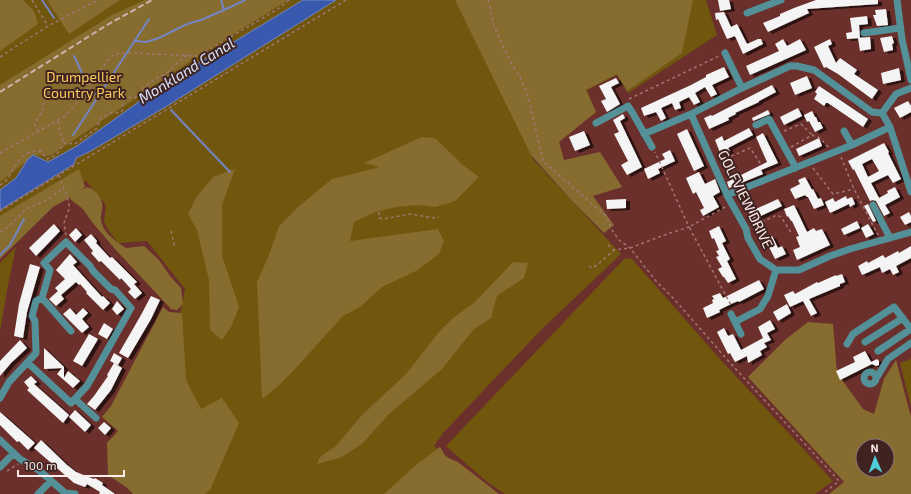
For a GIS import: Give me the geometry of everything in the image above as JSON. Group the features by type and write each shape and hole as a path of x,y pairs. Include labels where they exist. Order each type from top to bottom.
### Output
{"street":[{"path":"747,14 781,0"},
{"path":"897,0 900,28 911,80"},
{"path":"864,33 900,28"},
{"path":"725,53 742,88"},
{"path":"648,132 691,114 790,66 814,70 872,112 882,113"},
{"path":"882,113 896,94 911,88"},
{"path":"596,123 628,106 648,132 652,148"},
{"path":"882,113 890,127 911,192"},
{"name":"GOLFVIEW DRIVE","path":"691,114 727,195 746,229 748,238 760,259 776,270"},
{"path":"756,125 769,120 796,168"},
{"path":"727,195 836,152 890,127"},
{"path":"844,131 852,145"},
{"path":"873,204 890,238"},
{"path":"735,322 760,309 768,296 776,270 799,270 830,256 911,232"},
{"path":"0,398 9,382 36,353 35,321 32,316 36,301 42,298 50,270 44,263 66,242 90,266 92,271 111,289 115,290 131,308 87,386 71,403 28,363"},
{"path":"42,298 71,331"},
{"path":"847,344 853,334 894,307 911,329 878,351"},
{"path":"731,314 741,334"},
{"path":"865,342 902,318"},
{"path":"877,377 888,359 911,343"},
{"path":"75,399 96,418"},
{"path":"0,440 22,460 40,471 64,493 75,494"},
{"path":"3,469 14,453"},
{"path":"38,494 51,481"}],"path":[{"path":"32,0 48,26"},
{"path":"0,57 48,26 98,0"},
{"path":"0,153 65,116 114,54 132,53 198,56 278,10 289,0"},
{"path":"0,211 346,0"},
{"path":"488,0 494,26 528,96 543,161 607,217 612,230 619,240 630,248 656,281 674,299 732,366 839,481 823,494"},
{"path":"632,105 629,98 725,53"},
{"path":"64,143 75,144 97,128 100,119 112,112 118,113 122,111 123,101 127,97 135,98 143,88 158,77 166,74 187,55"},
{"path":"39,131 35,126 35,123 42,112 44,103"},
{"path":"58,121 64,143"},
{"path":"777,134 801,124 812,135 820,138 836,152 881,240"},
{"path":"786,150 812,135"},
{"path":"0,185 4,183 17,162 23,157 34,151 41,151 46,158 52,157 57,154 64,143"},
{"path":"652,148 689,227 732,308 731,314"},
{"path":"713,163 750,148 762,166"},
{"path":"809,163 833,194 854,189"},
{"path":"59,175 69,203 69,209 64,223 66,242"},
{"path":"0,232 9,226 26,209 49,199 63,188"},
{"path":"589,266 592,268 597,265 614,250 630,248 689,227 732,204"},
{"path":"379,212 379,218 383,219 410,214 433,218 439,217"},
{"path":"746,229 777,215 781,217 792,234"},
{"path":"171,231 175,248"},
{"path":"608,245 614,250"},
{"path":"3,469 17,465 22,460"}],"green space":[{"name":"Drumpellier Country Park","path":"0,0 706,0 717,35 628,93 617,75 587,90 596,113 531,155 533,159 621,254 542,329 443,433 434,446 493,494 205,494 210,490 206,420 171,361 185,289 147,241 118,243 104,221 106,205 86,181 37,211 0,256"},
{"path":"0,0 23,0 34,11 38,24 0,51"},
{"path":"47,0 120,0 69,34"},
{"name":"Drumpellier Country Park","path":"145,0 288,0 198,56 50,156 34,155 0,182 0,85 112,15"},
{"path":"455,0 693,0 682,53 627,91 617,74 586,90 596,112 559,142 564,160 600,152 622,187 593,196 614,225 604,233 572,201 531,155"},
{"path":"422,137 435,138 463,165 479,177 455,201 436,207 418,205 396,207 375,212 354,222 350,241 438,229 444,241 439,254 416,271 382,287 360,307 343,316 295,369 277,387 262,399 257,282 269,255 279,226 297,208 332,179 380,167 364,163"},
{"path":"79,169 85,187 81,190 87,187 94,190 101,200 101,220 104,228 109,234 126,248 144,246 159,260 170,276 181,288 183,304 177,310 171,309 115,249 83,209 70,199 71,197 53,207 0,259 0,216"},
{"path":"235,169 222,205 222,256 239,307 231,327 222,340 210,330 209,280 197,230 188,214 196,198 213,177"},
{"path":"16,247 8,285 0,331 0,263"},
{"path":"625,258 632,259 719,358 833,481 815,494 505,494 486,481 446,446"},
{"path":"513,262 528,263 524,278 497,296 491,318 474,329 442,369 388,415 362,444 342,457 317,464 320,457 336,446 362,415 406,374 439,332 453,318 475,302"},
{"path":"163,307 169,312 182,313 186,380 201,409 222,398 239,423 210,490 205,494 133,494 126,487 108,475 107,443 118,431 102,417 111,406"},
{"path":"808,322 833,324 837,373 863,409 874,414 884,379 896,360 911,417 911,494 829,494 844,482 748,377 786,339"},
{"path":"911,359 911,407 900,363"},
{"path":"440,447 446,457 458,462 499,494 384,494 417,464"}],"water":[{"path":"303,0 336,0 167,106 89,152 76,158 74,164 0,210 0,190 16,178 28,159 33,155 48,162 77,146 161,86"}],"building":[{"path":"718,0 729,0 731,9 720,11"},
{"path":"816,0 878,0 878,4 807,9 809,13 768,32 763,23 780,16 780,14"},
{"path":"886,9 888,25 877,26 873,15 876,15 875,10"},
{"path":"724,12 731,27 737,24 747,44 761,39 763,44 743,54 735,36 727,39 718,19 716,20 715,13"},
{"path":"867,16 868,24 859,25 860,38 847,39 846,33 852,32 850,18"},
{"path":"892,36 894,43 892,44 893,50 884,52 880,38"},
{"path":"870,37 871,49 860,51 858,38"},
{"path":"783,39 787,46 800,39 806,50 750,75 746,66 779,51 775,44"},
{"path":"830,39 832,44 828,46 836,63 840,58 857,70 854,74 878,90 872,99 838,74 826,67 824,68 814,47"},
{"path":"724,67 729,77 712,85 717,94 711,97 705,87 695,93 700,102 694,105 689,97 679,102 681,108 675,110 672,103 661,108 666,118 661,121 656,112 644,116 641,108 691,85 706,77 706,75"},
{"path":"899,68 901,80 883,84 881,73"},
{"path":"807,76 812,88 795,95 790,83"},
{"path":"616,78 619,83 611,87 620,104 607,112 601,101 606,99 599,86"},
{"path":"772,85 776,92 735,113 736,114 728,118 729,120 709,129 704,118 711,115 712,116"},
{"path":"819,86 868,119 863,127 828,103 824,106 814,99 817,94 815,92"},
{"path":"908,101 911,106 911,112 900,118 894,108"},
{"path":"798,108 802,116 784,125 780,117"},
{"path":"768,110 770,114 753,121 752,118"},
{"path":"812,111 823,128 815,132 809,121 807,122 804,115"},
{"path":"623,114 625,118 620,121 642,167 627,175 621,165 628,161 614,134 619,132 613,120"},
{"path":"749,128 753,135 728,148 730,151 721,155 715,140 722,136 724,141"},
{"path":"687,129 704,166 694,171 677,134"},
{"path":"584,131 590,145 575,151 569,137"},
{"path":"763,133 778,163 761,170 763,174 729,188 727,182 767,162 756,137"},
{"path":"819,138 822,146 799,156 796,149"},
{"path":"884,143 901,179 893,183 888,175 871,183 879,198 888,193 887,191 895,187 900,197 885,205 890,213 884,216 876,201 870,201 854,169 853,170 848,161","holes":["872,159 879,171 868,177 862,164"]},
{"path":"670,150 675,161 658,169 660,173 648,179 644,169 665,159 662,154"},
{"path":"699,172 705,184 715,179 720,192 713,196 719,207 703,216 700,210 704,208 696,192 693,194 686,178"},
{"path":"805,177 818,199 821,198 824,205 814,209 808,197 805,195 795,199 790,189 800,184 798,180"},
{"path":"846,196 847,199 852,197 855,204 850,207 849,204 830,213 825,202 833,198 835,202"},
{"path":"626,199 626,208 607,209 606,200"},
{"path":"778,199 782,206 752,220 749,212"},
{"path":"868,204 876,221 873,222 864,206"},
{"path":"794,205 807,232 814,228 816,231 822,229 830,245 797,260 793,250 800,247 796,237 799,236 792,221 788,216 787,217 784,209"},
{"path":"909,212 911,222 905,225 900,217"},
{"path":"857,221 860,228 844,235 841,229"},
{"path":"54,224 60,231 36,256 29,248"},
{"path":"868,224 874,234 866,238 861,228"},
{"path":"719,226 726,241 722,243 730,259 727,261 736,279 728,283 718,269 722,267 716,257 719,256 716,251 719,250 709,231"},
{"path":"76,228 82,235 75,242 69,235"},
{"path":"91,234 97,241 96,243 110,258 112,257 137,282 134,284 142,293 135,299 128,292 131,289 121,278 120,280 91,253 93,251 84,240"},
{"path":"772,236 778,248 782,246 786,254 775,259 769,247 766,248 762,240"},
{"path":"911,246 911,258 896,266 899,272 893,275 890,269 882,273 880,267 862,275 858,266 867,261 868,263 883,255 885,258 898,251 899,253"},
{"path":"70,254 77,262 73,265 102,297 103,296 110,303 103,310 86,293 87,292 80,284 79,285 76,282 61,295 64,299 56,306 49,299 58,291 55,288 65,279 56,270"},
{"path":"30,264 40,267 27,312 23,338 14,336 19,304"},
{"path":"842,274 845,282 840,284 840,286 809,299 817,313 811,316 803,301 790,307 784,295 793,291 795,294 817,282 818,283"},
{"path":"759,280 764,289 739,302 738,301 719,310 720,312 707,318 703,308 713,303 712,300 714,299 712,296 720,293 723,298"},
{"path":"151,296 160,300 151,319 128,358 119,353"},
{"path":"117,301 124,309 117,315 112,309"},
{"path":"787,304 791,313 778,321 773,312"},
{"path":"70,308 76,315 83,308 88,313 82,319 89,327 82,333 63,314"},
{"path":"770,320 775,329 767,333 771,340 764,343 767,347 760,351 762,355 748,363 747,356 735,362 730,353 728,354 717,332 724,328 728,336 733,334 741,350 763,338 758,327"},
{"path":"104,323 113,329 107,339 98,334"},
{"path":"89,334 98,339 82,366 73,361"},
{"path":"20,340 27,348 0,376 0,361"},
{"path":"44,348 64,367 64,378 68,371 80,381 73,388 57,374 62,368 44,369"},
{"path":"865,351 871,362 877,359 879,361 879,365 876,366 872,364 840,380 836,371 855,362 853,357"},
{"path":"114,353 122,358 118,365 110,361"},
{"path":"114,363 122,368 111,390 95,410 87,404 108,376 107,375"},
{"path":"31,376 37,382 34,384 69,415 63,423 27,390 29,388 24,382"},
{"path":"75,410 91,425 85,432 69,417"},
{"path":"0,412 35,443 28,450 19,441 17,442 0,425"},
{"path":"104,422 111,428 105,435 98,428"},
{"path":"41,440 76,472 94,479 95,478 115,494 99,494 100,492 87,484 85,487 74,483 34,448"}],"waterway":[{"path":"42,0 54,18"},
{"path":"139,41 134,41 146,42 159,38 187,24 201,20 224,10 221,0"},
{"path":"224,10 245,0"},
{"path":"73,135 149,19"},
{"path":"74,56 85,79"},
{"path":"92,90 98,97"},
{"path":"171,110 230,172"},
{"path":"0,255 10,245 24,219"}],"railway":[{"path":"0,92 107,25 152,0"}],"water label":[{"name":"Monkland Canal","path":"186,70"}]}
